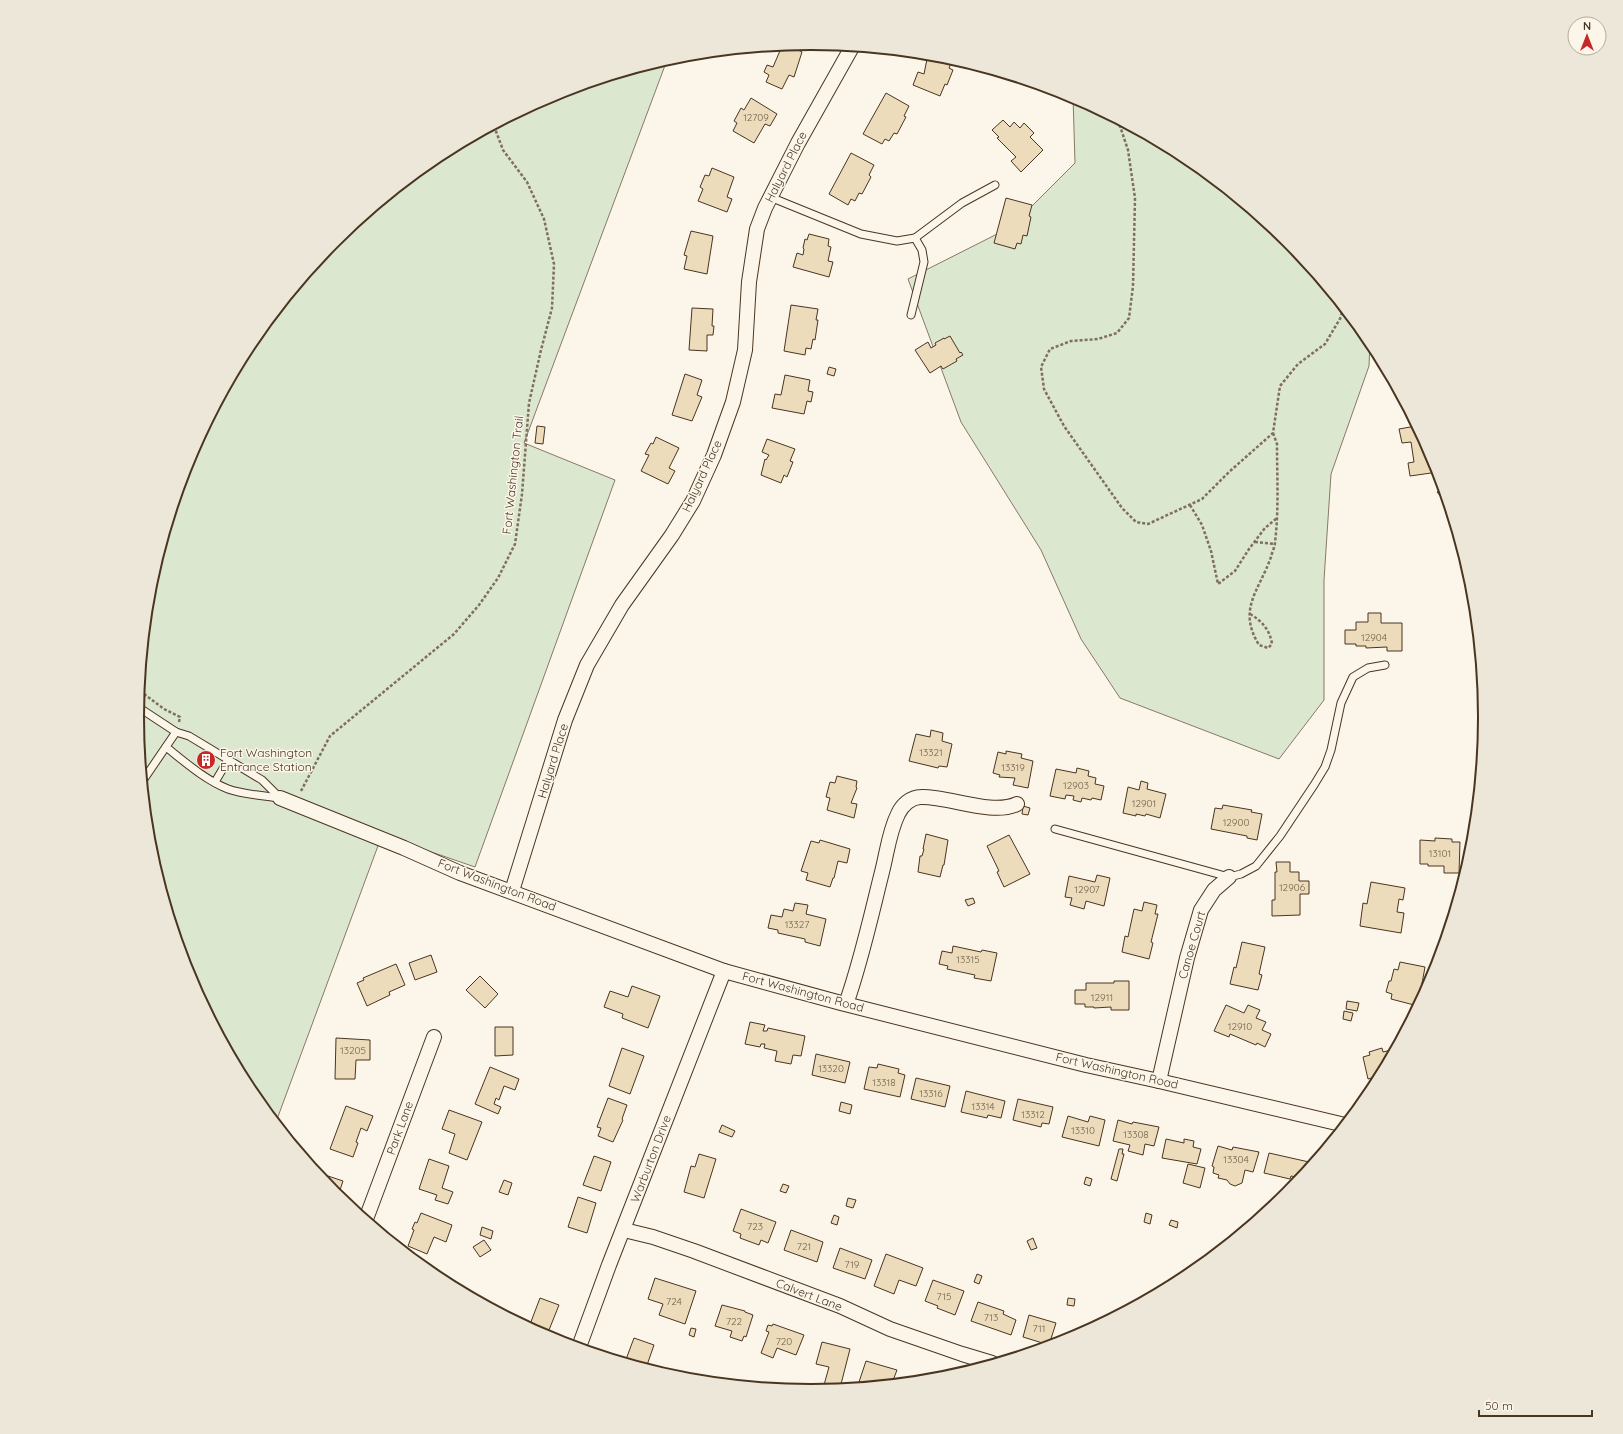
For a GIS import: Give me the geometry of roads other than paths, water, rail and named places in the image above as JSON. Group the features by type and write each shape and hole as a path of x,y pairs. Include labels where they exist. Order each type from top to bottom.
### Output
{"street":[{"name":"Halyard Place","path":"512,891 565,720 588,665 622,605 672,535 693,501 714,455 733,402 745,350 749,282 757,229 770,197 798,143 850,51"},
{"path":"846,1004 892,831 898,813 905,803 920,797 1000,807 1010,807 1017,804"},
{"name":"Fort Washington Road","path":"280,798 404,848 460,873 512,891 724,971 1078,1064 1159,1081 1340,1124"},
{"name":"Canoe Court","path":"1159,1081 1187,958 1201,910 1214,890 1229,877"},
{"name":"Warburton Drive","path":"581,1343 639,1187 724,971"},
{"name":"Park Lane","path":"368,1214 434,1037"},
{"name":"Calvert Lane","path":"624,1230 653,1237 694,1251 840,1306 890,1329 985,1361"}],"lane":[{"path":"770,197 861,234 897,241 915,238 962,203 995,185"},
{"path":"911,315 924,262 922,250 915,238"},
{"path":"1055,829 1229,877 1241,874 1256,866 1280,836 1325,767 1331,750 1341,703 1353,677 1368,668 1385,665"},
{"name":"Fort Washington Road","path":"144,711 176,732 190,736 262,780 280,798"},
{"path":"147,774 176,732"},
{"name":"Fort Washington Road","path":"166,747 186,763 214,782 229,790 280,798"},
{"path":"214,782 228,760"}],"place":[{"name":"Fort Washington Entrance Station","path":"206,760"}]}
